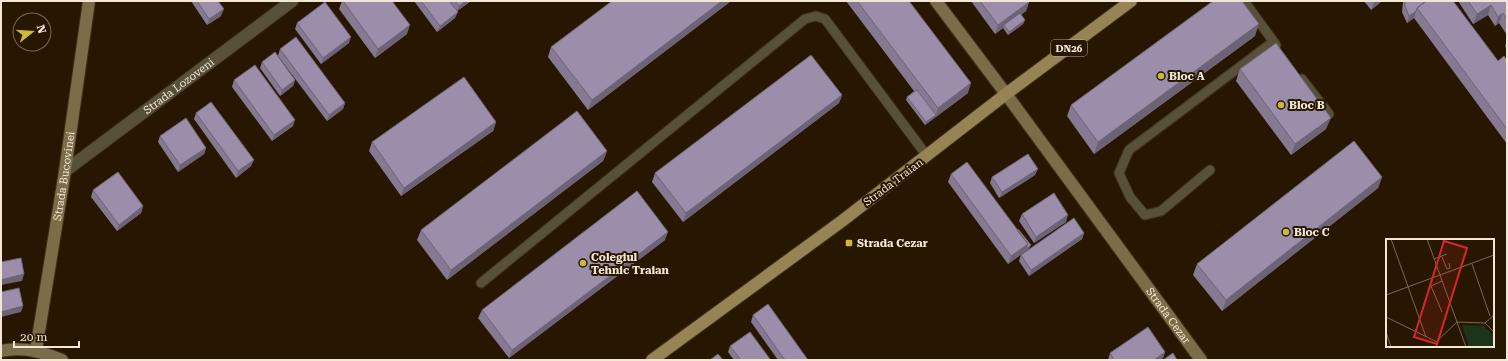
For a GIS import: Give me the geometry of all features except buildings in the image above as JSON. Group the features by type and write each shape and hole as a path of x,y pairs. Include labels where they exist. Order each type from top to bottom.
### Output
{"main road":[{"name":"Strada Traian","path":"652,360 927,156 1006,94 1131,1"}],"street":[{"name":"Strada Bucovinei","path":"36,350 65,171 89,1"},
{"name":"Strada Lozoveni","path":"65,171 292,1"},
{"name":"Strada Cezar","path":"936,1 1201,360"},
{"path":"1,351 10,349 36,350 62,360"}],"lane":[{"path":"1244,1 1282,54"},
{"path":"481,283 805,18 816,16 825,20 927,156"},
{"path":"1210,170 1161,211 1145,215 1130,197 1119,172 1129,150 1273,42"},
{"path":"1296,72 1329,114"}],"place":[{"name":"Bloc A","path":"1161,76"},
{"name":"Bloc B","path":"1281,105"},
{"name":"Bloc C","path":"1286,232"},
{"name":"Strada Cezar","path":"849,243"},
{"name":"Colegiul Tehnic Traian","path":"583,263"}]}
